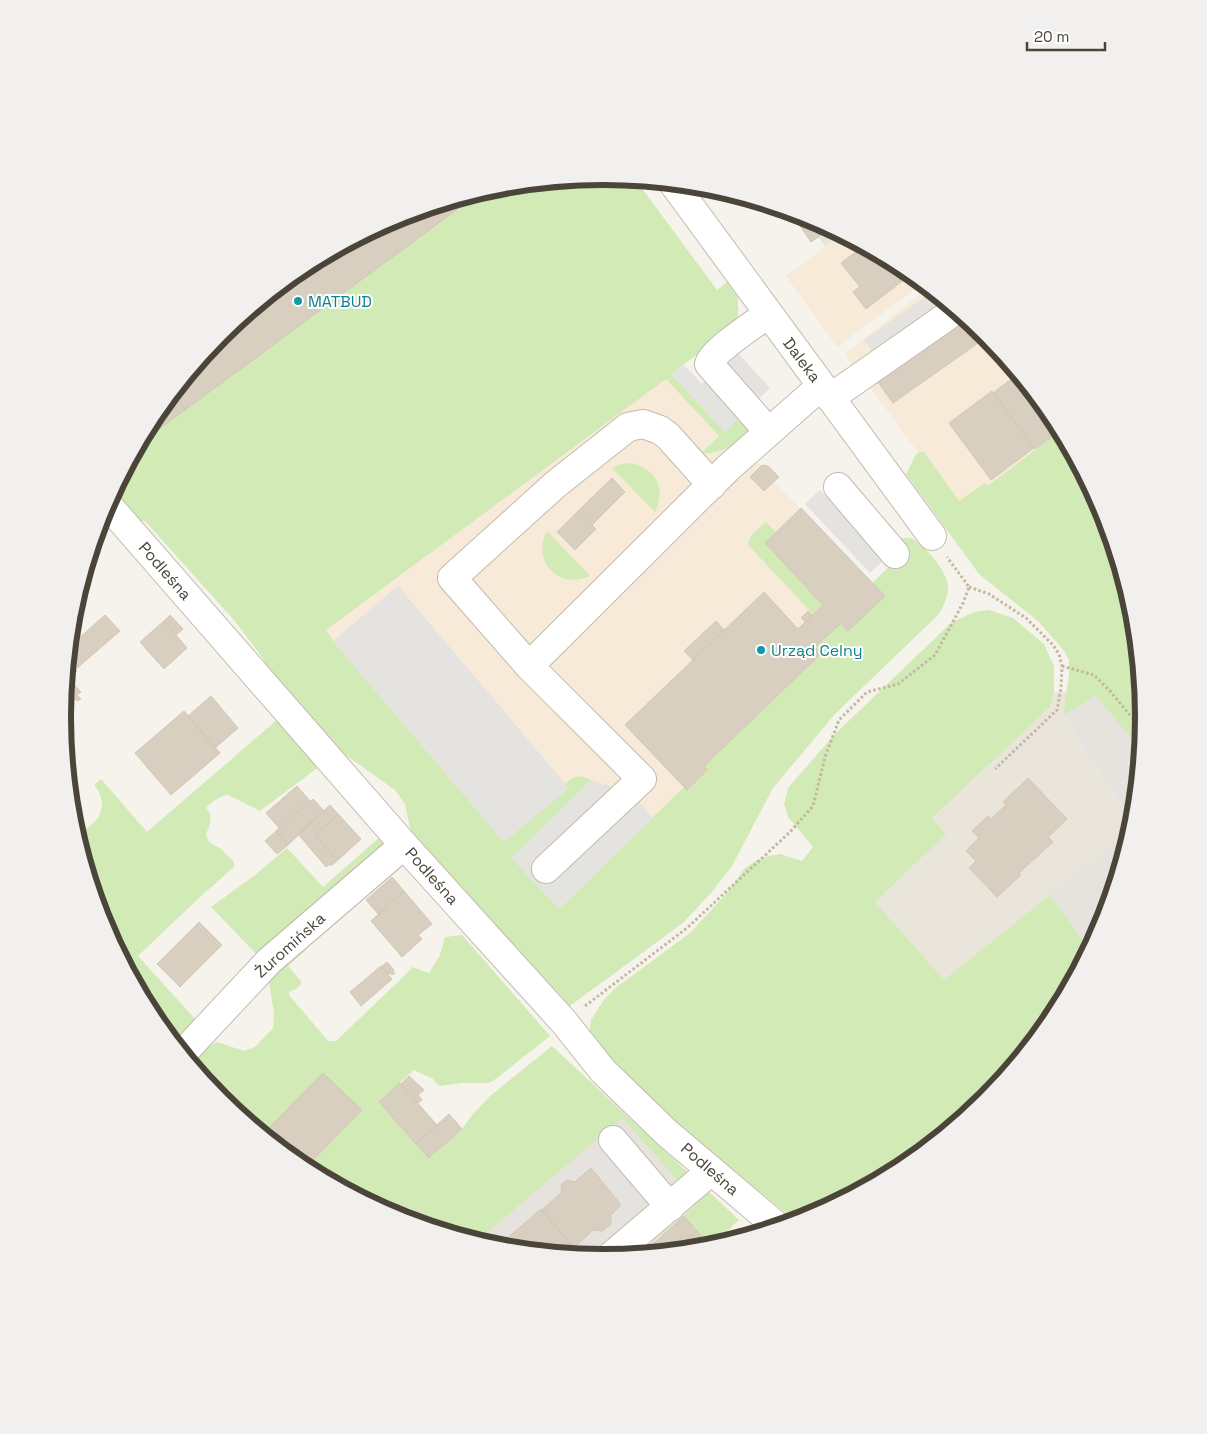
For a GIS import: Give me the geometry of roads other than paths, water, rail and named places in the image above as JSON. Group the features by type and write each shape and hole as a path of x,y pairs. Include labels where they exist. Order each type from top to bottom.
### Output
{"street":[{"name":"Daleka","path":"678,190 932,536"},
{"path":"768,314 720,350 710,360 709,364 769,432"},
{"path":"529,666 712,485 769,432 826,392 950,314"},
{"path":"546,869 642,780 529,666 452,578 556,484 628,428 643,424 660,430 668,436 712,485"},
{"path":"838,487 889,546 916,514"},
{"name":"Podleśna","path":"113,511 404,845 564,1022 603,1071 668,1133 772,1222"},
{"name":"Żuromińska","path":"187,1048 269,961 404,845"},
{"path":"612,1140 670,1207"},
{"path":"620,1249 711,1171"}],"place":[{"name":"MATBUD","path":"298,301"},
{"name":"Urząd Celny","path":"761,650"}]}
